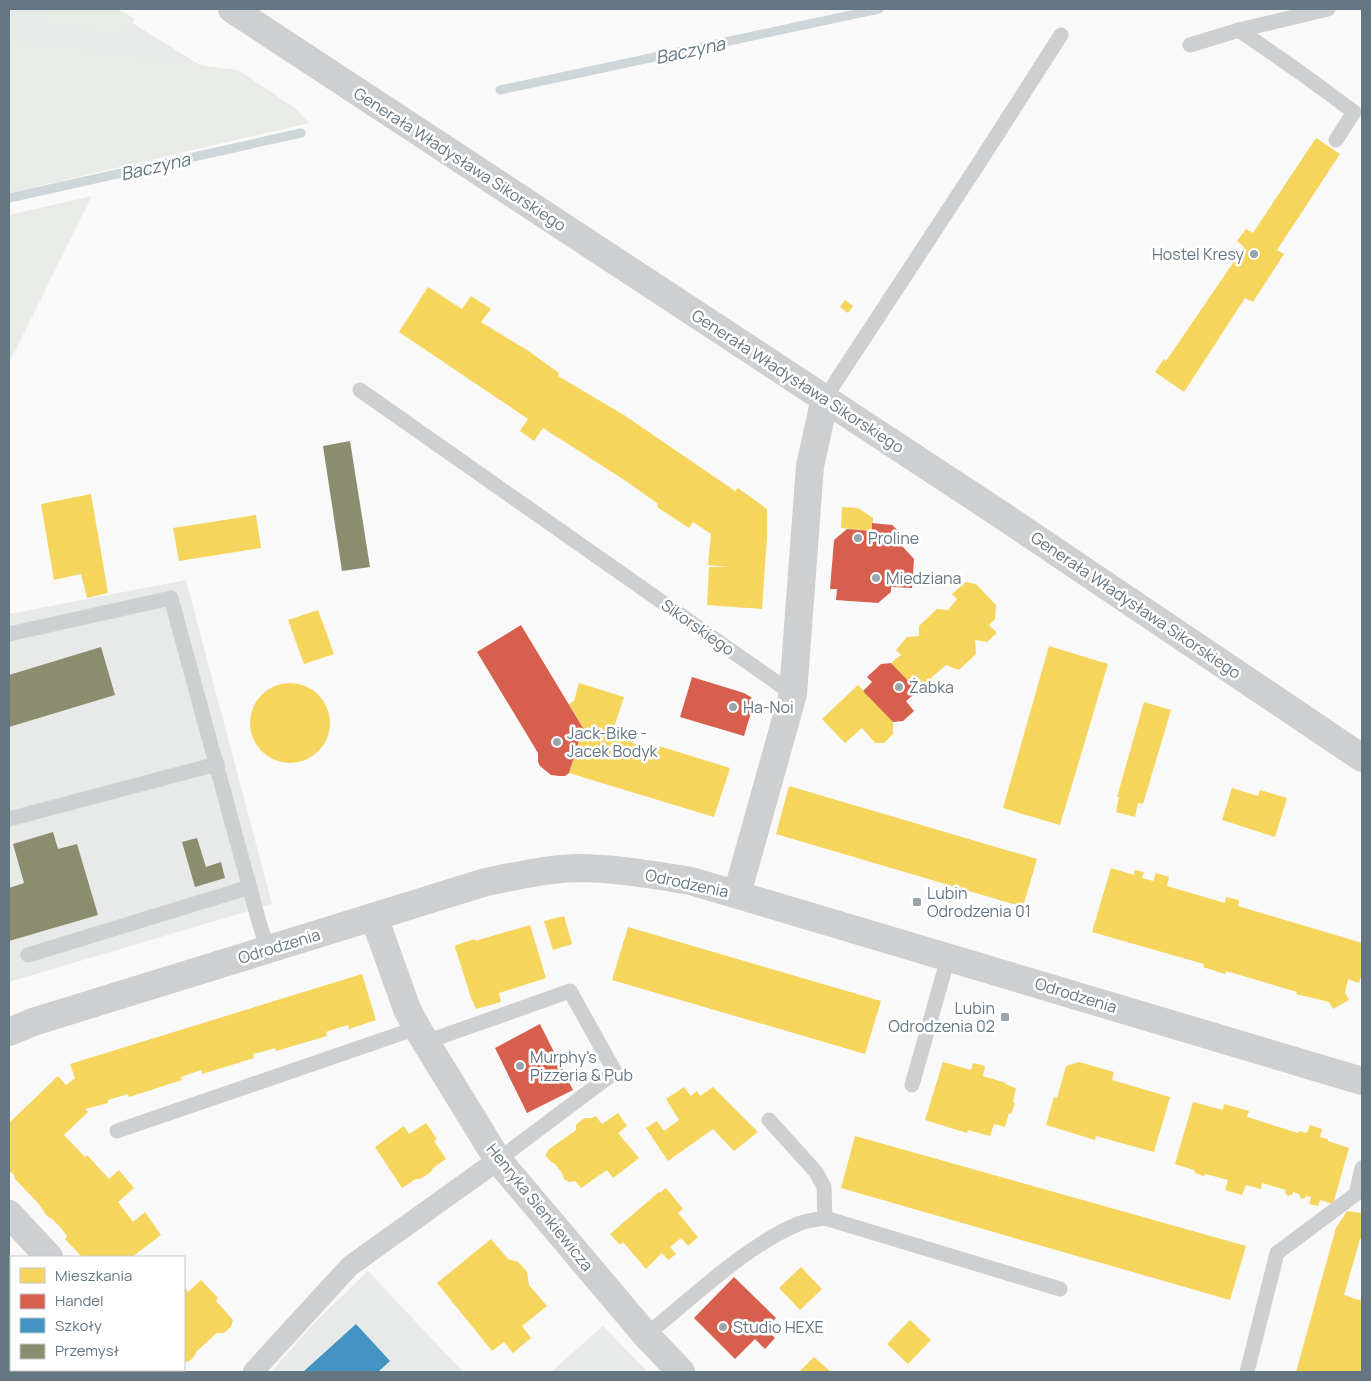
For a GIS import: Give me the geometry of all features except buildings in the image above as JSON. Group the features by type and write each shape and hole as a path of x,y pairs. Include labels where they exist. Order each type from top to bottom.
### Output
{"street":[{"name":"Generała Władysława Sikorskiego","path":"232,9 825,398 1362,758"},
{"path":"737,894 793,694 810,466 825,398"},
{"name":"Odrodzenia","path":"9,1032 33,1022 486,882 531,872 577,868 640,873 691,881 1362,1081"},
{"name":"Henryka Sienkiewicza","path":"374,917 406,1010 498,1160 645,1334 681,1372"},
{"path":"253,1372 350,1266 498,1160"},
{"path":"9,1214 49,1256"}],"lane":[{"path":"1190,45 1239,30 1328,9"},
{"path":"1239,30 1354,112 1336,140"},
{"path":"825,398 977,166 1060,35"},
{"name":"Sikorskiego","path":"360,390 793,694"},
{"path":"9,634 171,598 268,950"},
{"path":"9,819 217,764"},
{"path":"28,955 250,887"},
{"path":"912,1085 948,958"},
{"path":"117,1131 421,1035 570,992 615,1072 498,1160"},
{"path":"769,1120 816,1172 824,1187 824,1218"},
{"path":"1247,1372 1277,1253 1359,1195 1362,1168"},
{"path":"645,1334 730,1266 771,1238 800,1223 824,1218 1060,1289"}],"shaded area":[{"path":"9,9 110,9 261,103 9,167"},
{"path":"44,9 118,9 135,19 128,28 116,33 44,24"},
{"path":"9,41 238,70 296,109 309,123 9,193"},
{"path":"92,196 9,363 9,215"},
{"path":"186,580 272,904 9,982 9,614"},
{"path":"368,1271 463,1372 271,1372 314,1323"},
{"path":"603,1326 648,1372 551,1372"},
{"path":"88,1371 89,1372 10,1372"}],"waterway":[{"name":"Baczyna","path":"500,90 879,9"},
{"name":"Baczyna","path":"9,198 301,133"}],"place":[{"name":"Hostel Kresy","path":"1254,254"},
{"name":"Proline","path":"858,538"},
{"name":"Miedziana","path":"876,578"},
{"name":"Żabka","path":"899,687"},
{"name":"Ha-Noi","path":"733,707"},
{"name":"Jack-Bike - Jacek Bodyk","path":"557,742"},
{"name":"Lubin Odrodzenia 01","path":"917,902"},
{"name":"Lubin Odrodzenia 02","path":"1005,1017"},
{"name":"Murphy's Pizzeria & Pub","path":"520,1066"},
{"name":"Studio HEXE","path":"723,1327"}]}
